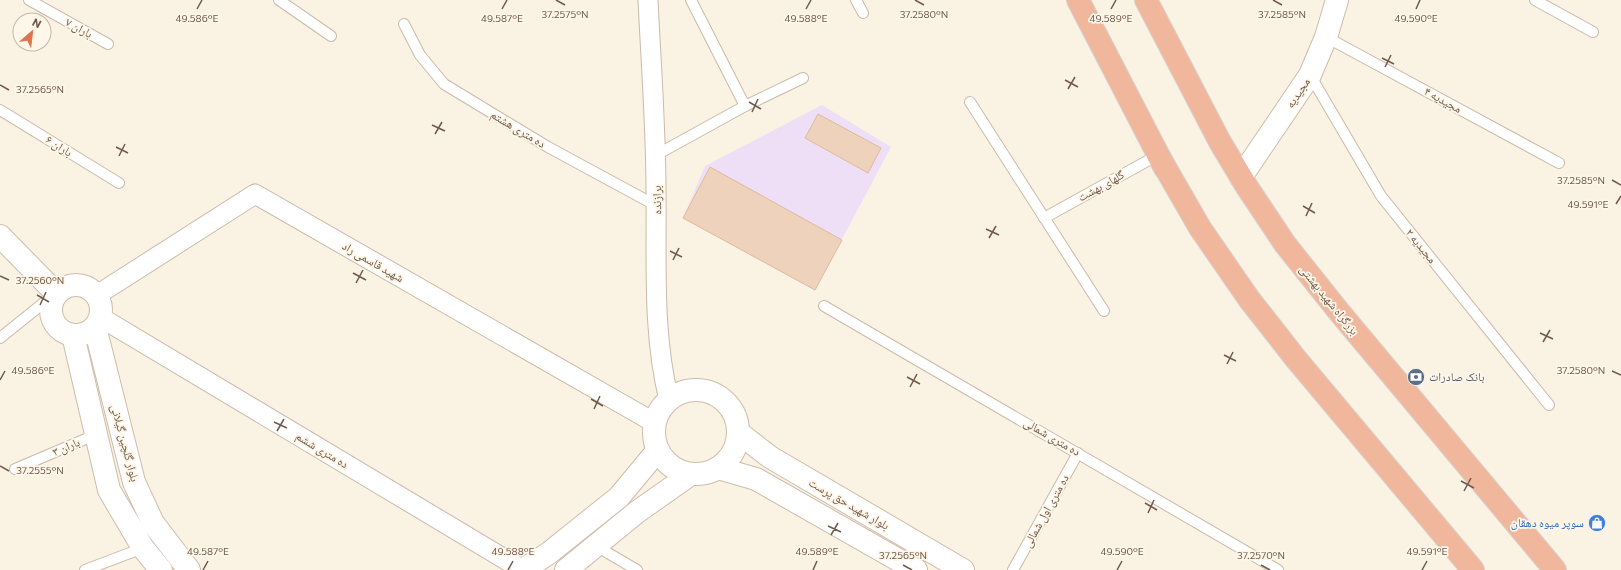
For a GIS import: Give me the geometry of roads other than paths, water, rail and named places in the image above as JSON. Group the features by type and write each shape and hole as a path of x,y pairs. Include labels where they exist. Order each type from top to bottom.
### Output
{"highway":[{"path":"1078,0 1163,163 1209,243 1256,308 1472,570"},
{"name":"بزرگراه شهید بهشتی","path":"1146,0 1215,132 1241,178 1275,230 1313,280 1555,570"}],"street":[{"name":"برازنده","path":"648,0 656,155 657,302 662,371 669,400"},
{"name":"مجیدیه","path":"1241,178 1310,75 1326,37 1337,0"},
{"name":"شهید قاسمی راد","path":"97,295 255,194 655,423"},
{"path":"0,236 56,294"},
{"path":"69,285 85,286 97,295 101,306 98,322 85,334 73,335 59,329 51,315 51,304 56,294 69,285"},
{"name":"بلوار گلچین گیلانی","path":"98,322 134,482 153,523 189,570"},
{"name":"ده متری ششم","path":"98,322 523,570"},
{"name":"بلوار گلچین گیلانی","path":"73,335 109,490 143,548 160,570"},
{"path":"694,390 708,391 720,397 730,407 737,420 738,433 736,447 729,459 718,468 705,473 691,474 678,470 666,462 658,450 654,437 655,423 660,410 669,400 680,392 694,390"},
{"name":"بلوار شهید حق پرست","path":"738,433 770,457 963,570"},
{"path":"523,570 549,554 619,497 658,450"},
{"name":"بلوار شهید حق پرست","path":"718,468 756,479 916,570"},
{"path":"566,570 637,512 691,474"},
{"path":"143,548 164,538"}],"lane":[{"name":"باران ۷","path":"29,0 108,44"},
{"path":"279,0 331,36"},
{"path":"691,0 745,106"},
{"path":"856,0 863,13"},
{"path":"1535,0 1593,32"},
{"name":"ده متری هشتم","path":"404,24 420,55 444,84 548,147 657,206"},
{"name":"مجیدیه ۴","path":"1326,37 1559,163"},
{"name":"مجیدیه ۲","path":"1310,75 1381,196 1549,405"},
{"path":"656,155 745,106 803,78"},
{"path":"970,102 1104,311"},
{"name":"باران ۶","path":"0,110 119,183"},
{"name":"گلهای بهشت","path":"1044,218 1163,163"},
{"path":"0,338 56,294"},
{"name":"ده متری شمالی","path":"824,306 1278,570"},
{"name":"باران ۳","path":"15,469 95,435"},
{"name":"ده متری اول شمالی","path":"1013,570 1078,453"},
{"path":"596,546 637,570"},
{"path":"84,570 143,548"}],"place":[{"name":"بانک صادرات","path":"1416,377"},
{"name":"سوپر میوه دهقان","path":"1597,523"}]}
